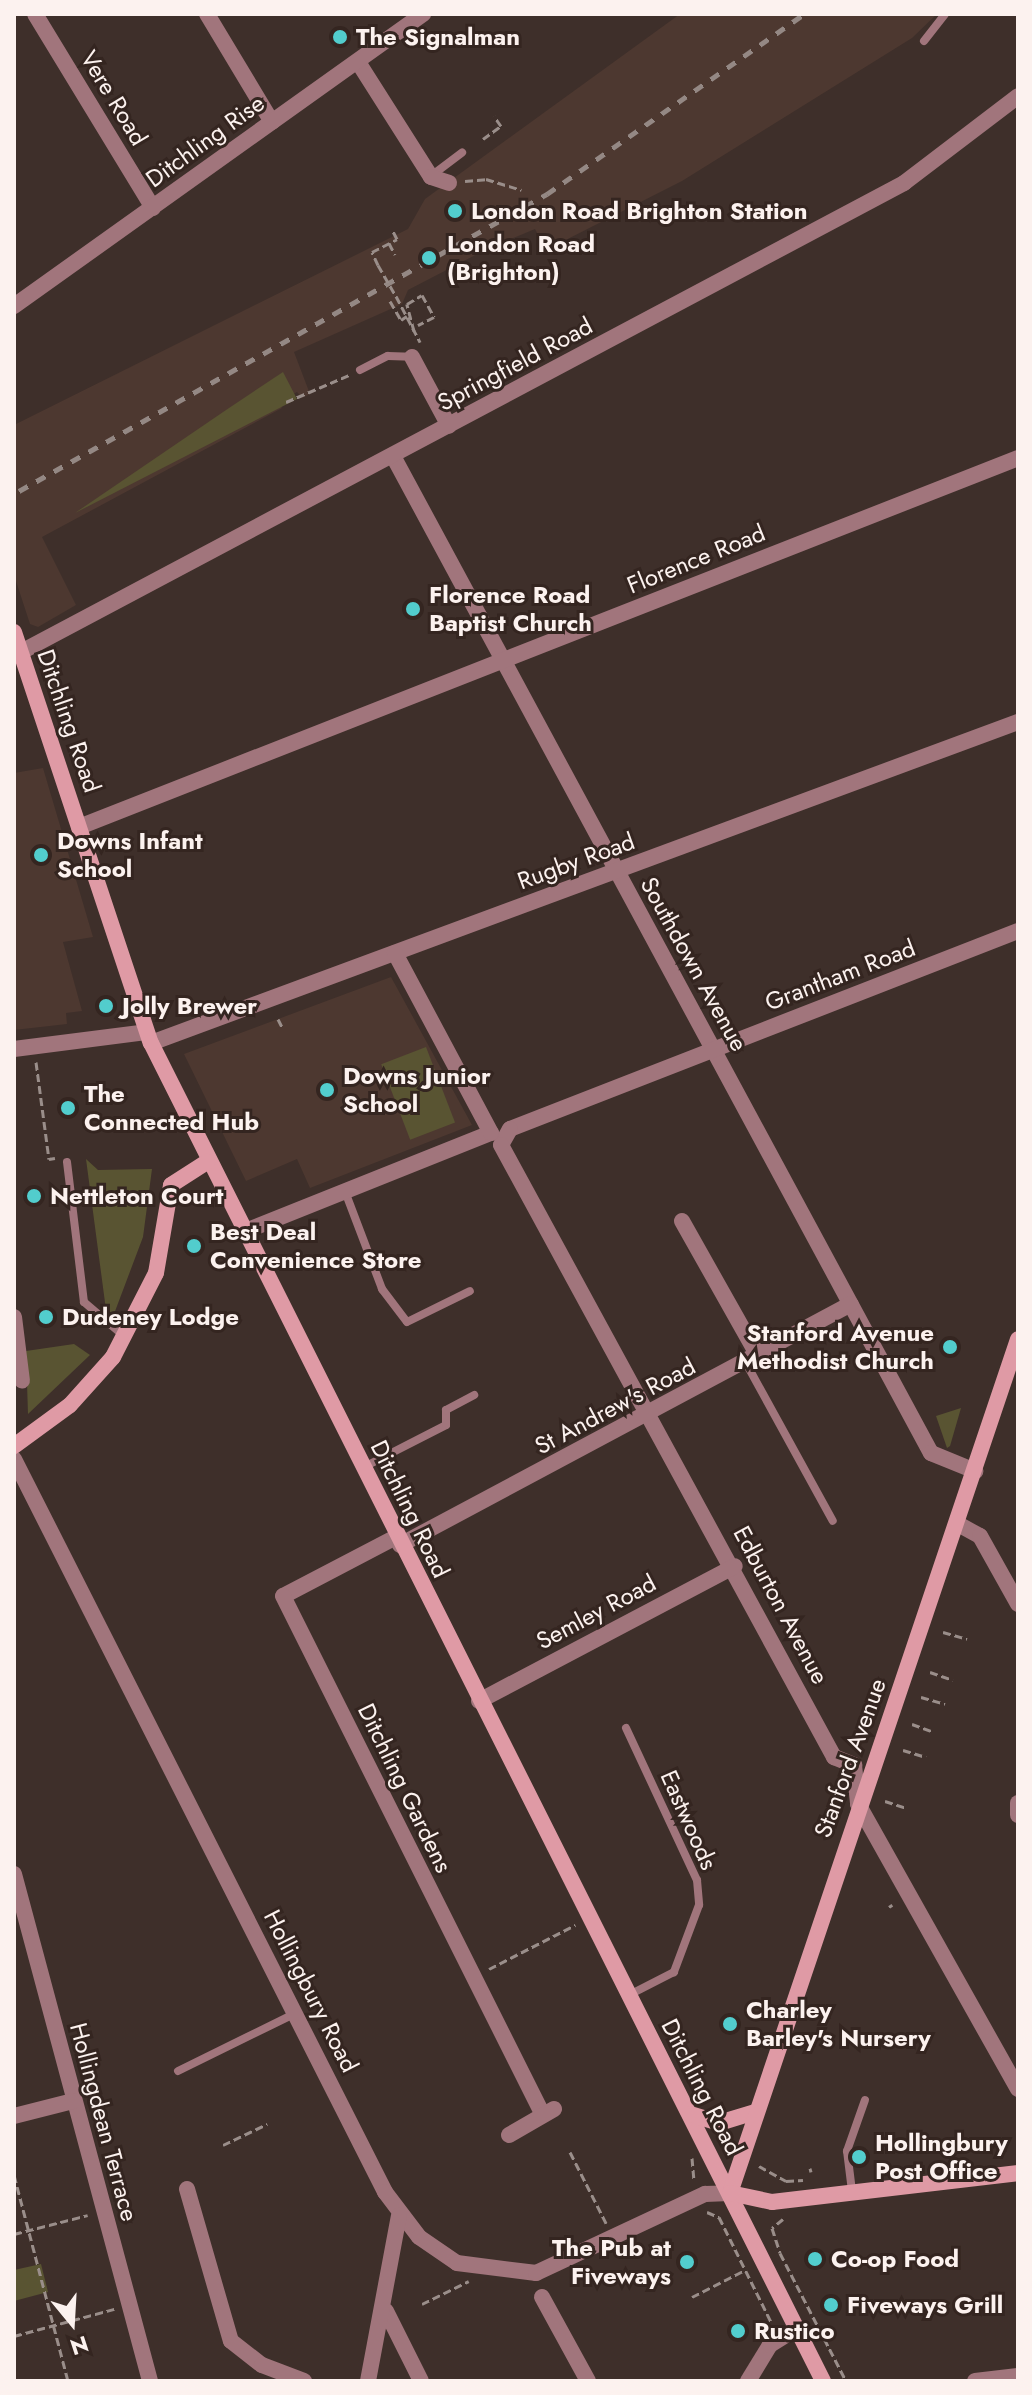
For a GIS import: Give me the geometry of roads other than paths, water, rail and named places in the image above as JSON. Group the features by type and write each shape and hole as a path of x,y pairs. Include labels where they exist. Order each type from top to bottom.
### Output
{"street":[{"name":"Vere Road","path":"35,14 153,208"},
{"path":"207,14 272,122"},
{"name":"Ditchling Rise","path":"14,306 418,16"},
{"path":"358,62 431,177 449,183"},
{"name":"Springfield Road","path":"21,652 904,183 1018,96"},
{"path":"412,357 449,426"},
{"name":"Southdown Avenue","path":"393,456 931,1453 975,1471"},
{"name":"Florence Road","path":"79,827 1018,458"},
{"name":"Ditchling Road","path":"14,632 148,1037 207,1162 823,2381"},
{"name":"Rugby Road","path":"14,1049 148,1037 395,953 1018,722"},
{"name":"Grantham Road","path":"243,1232 1018,931"},
{"name":"Edburton Avenue","path":"395,953 735,1566 834,1757 854,1765 858,1804 1018,2089"},
{"path":"14,1446 82,1394 126,1338 156,1273 171,1185 207,1162"},
{"path":"682,1221 752,1360"},
{"name":"St Andrew's Road","path":"398,1541 650,1415 851,1304"},
{"path":"14,1317 22,1381"},
{"name":"Stanford Avenue","path":"730,2193 858,1804 958,1524 1017,1344"},
{"name":"Hollingbury Road","path":"14,1459 399,2216 435,2250 486,2272 536,2273 615,2241 698,2197 730,2193"},
{"path":"958,1524 980,1536 1018,1604"},
{"name":"Ditchling Gardens","path":"398,1541 283,1596 472,1978 548,2112 509,2135"},
{"name":"Semley Road","path":"479,1701 735,1566"},
{"path":"1018,1803 1018,1815"},
{"name":"Hollingdean Terrace","path":"14,1874 150,2381"},
{"path":"14,2116 73,2101"},
{"path":"690,2114 719,2123 756,2112"},
{"path":"730,2193 786,2200 851,2183 1018,2173"},
{"path":"187,2189 231,2341 254,2360 304,2381"},
{"path":"368,2381 386,2311 399,2216"},
{"path":"542,2297 588,2381"},
{"path":"386,2311 421,2381"},
{"path":"748,2381 779,2338 797,2328"},
{"path":"975,2381 1018,2376"}],"lane":[{"path":"924,41 945,14"},
{"path":"431,177 462,153"},
{"path":"360,370 388,356 412,357"},
{"path":"67,1162 84,1302 126,1338"},
{"path":"346,1194 382,1289 407,1322 470,1291"},
{"path":"752,1360 833,1521"},
{"path":"363,1468 446,1425 446,1410 474,1395"},
{"name":"Eastwoods","path":"626,1728 697,1880 699,1905 674,1972 628,1995"},
{"path":"178,2071 295,2014"},
{"path":"851,2183 847,2151 865,2100"}],"railway":[{"path":"19,491 547,194 804,14"}],"place":[{"name":"The Signalman","path":"340,37"},
{"name":"London Road Brighton Station","path":"455,211"},
{"name":"London Road (Brighton)","path":"429,258"},
{"name":"Florence Road Baptist Church","path":"413,609"},
{"name":"Downs Infant School","path":"41,855"},
{"name":"Jolly Brewer","path":"106,1006"},
{"name":"Downs Junior School","path":"327,1090"},
{"name":"The Connected Hub","path":"68,1108"},
{"name":"Nettleton Court","path":"34,1196"},
{"name":"Best Deal Convenience Store","path":"194,1246"},
{"name":"Dudeney Lodge","path":"46,1317"},
{"name":"Stanford Avenue Methodist Church","path":"950,1347"},
{"name":"Charley Barley's Nursery","path":"730,2024"},
{"name":"Hollingbury Post Office","path":"859,2157"},
{"name":"Co-op Food","path":"815,2259"},
{"name":"The Pub at Fiveways","path":"687,2262"},
{"name":"Fiveways Grill","path":"831,2305"},
{"name":"Rustico","path":"738,2331"}]}
